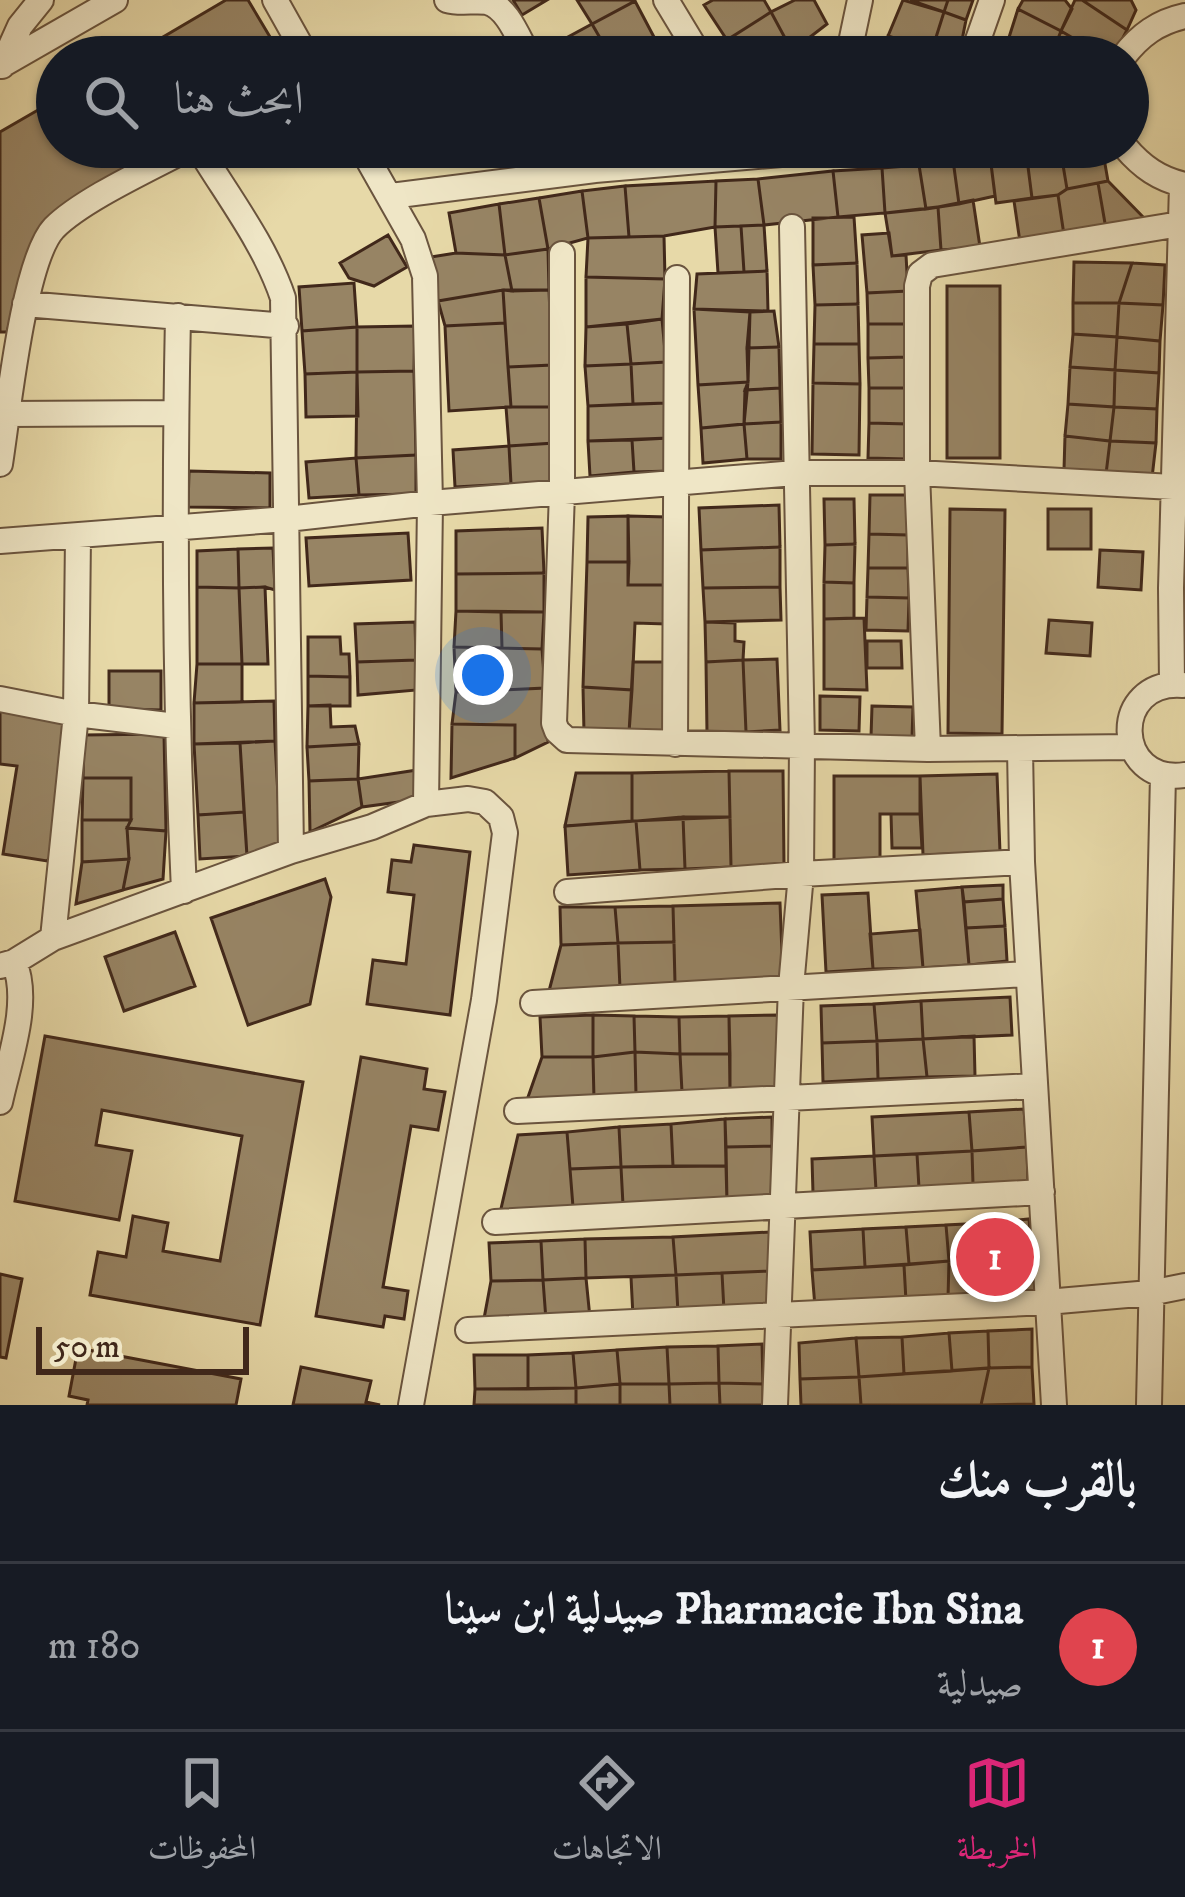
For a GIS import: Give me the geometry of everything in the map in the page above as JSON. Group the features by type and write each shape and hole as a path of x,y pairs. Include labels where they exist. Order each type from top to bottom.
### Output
{"street":[{"path":"1,66 20,26 41,0"},
{"path":"53,36 116,0"},
{"path":"275,0 295,36"},
{"path":"447,0 483,0 496,5 517,36"},
{"path":"666,0 688,36"},
{"path":"852,36 860,0"},
{"path":"979,36 992,0"},
{"path":"1145,0 1159,24"},
{"path":"1141,36 1185,16"},
{"path":"1,66 36,46"},
{"path":"0,464 4,411 25,304 49,233 69,214 155,168"},
{"path":"207,168 276,277 284,298 291,850"},
{"path":"374,168 420,254 425,276 430,503 426,804"},
{"path":"391,196 617,168"},
{"path":"1145,168 1183,185 1173,488 1178,685 1157,688 1136,706 1129,733 1139,760 1150,770 1174,775 1149,1405"},
{"path":"928,749 917,473 920,274 932,265 1180,224"},
{"path":"775,1405 780,1208 801,874 792,227"},
{"path":"562,254 562,493 554,723 567,740 928,749 1132,747"},
{"path":"675,743 677,278"},
{"path":"25,304 286,326"},
{"path":"178,316 176,726 184,891"},
{"path":"4,411 176,412"},
{"path":"0,541 795,473 917,473 1173,488"},
{"path":"53,938 76,714 78,536"},
{"path":"0,699 176,726"},
{"path":"1019,749 1054,1405"},
{"path":"0,1102 22,999 21,978 7,964 53,938 426,804 485,802 501,817 505,833 484,1000 411,1405"},
{"path":"567,892 1022,862"},
{"path":"532,1003 1028,974"},
{"path":"517,1111 1035,1086"},
{"path":"495,1222 1042,1192"},
{"path":"468,1330 1047,1302 1185,1286"}],"building":[{"path":"226,0 248,0 269,36 165,36"},
{"path":"513,0 547,0 522,15"},
{"path":"577,0 635,0 635,1 592,24"},
{"path":"713,0 764,0 771,12 733,36 724,36 704,5"},
{"path":"795,0 814,0 827,24 811,36 784,36 771,12"},
{"path":"903,0 944,12 936,36 888,36"},
{"path":"910,0 948,0 944,12"},
{"path":"948,0 973,0 966,20 944,12"},
{"path":"1023,0 1065,0 1072,9 1061,31 1018,9"},
{"path":"1075,0 1127,30 1124,36 1069,36 1061,31"},
{"path":"1082,0 1131,0 1136,10 1127,30"},
{"path":"635,1 653,36 599,36 592,24"},
{"path":"1018,9 1061,31 1059,36 1009,36"},
{"path":"771,12 784,36 733,36"},
{"path":"944,12 966,20 963,36 936,36"},
{"path":"592,24 599,36 570,36"},
{"path":"36,111 36,168 142,168 33,241 7,332 0,332 0,132"},
{"path":"882,168 919,168 926,209 885,213"},
{"path":"882,168 885,213 838,217 833,171"},
{"path":"919,168 954,168 959,204 926,209"},
{"path":"954,168 992,168 995,196 959,204"},
{"path":"992,168 1028,168 1032,198 996,203"},
{"path":"1028,168 1064,168 1067,189 1032,198"},
{"path":"1064,168 1106,168 1108,181 1067,189"},
{"path":"833,171 838,217 764,225 758,179"},
{"path":"758,179 764,225 715,227 716,181"},
{"path":"716,181 715,227 629,237 625,186"},
{"path":"1108,181 1147,221 1106,229 1098,183"},
{"path":"1098,183 1106,229 1064,235 1058,195"},
{"path":"625,186 629,237 588,238 582,191"},
{"path":"582,191 588,238 548,249 539,198"},
{"path":"1058,195 1064,235 1020,242 1014,201"},
{"path":"539,198 548,249 505,255 499,204"},
{"path":"973,200 980,247 941,250 938,207"},
{"path":"499,204 505,255 456,253 449,213"},
{"path":"938,207 941,250 892,256 885,213"},
{"path":"854,217 857,263 813,265 813,218"},
{"path":"764,225 767,271 744,272 741,226"},
{"path":"741,226 744,272 718,273 715,227"},
{"path":"889,233 892,256 906,255 908,291 867,293 862,235"},
{"path":"388,235 407,267 374,286 349,278 340,263"},
{"path":"664,236 665,279 586,277 588,238"},
{"path":"548,249 549,290 512,291 505,255"},
{"path":"505,255 512,291 438,301 431,257"},
{"path":"1074,262 1132,263 1119,303 1073,303"},
{"path":"857,263 858,304 815,305 813,265"},
{"path":"1132,263 1165,265 1163,305 1119,303"},
{"path":"767,271 768,311 694,309 697,274"},
{"path":"586,277 665,279 662,319 586,327"},
{"path":"354,283 357,327 302,331 299,287"},
{"path":"947,286 1000,286 1000,458 947,458"},
{"path":"503,290 505,323 445,326 438,301"},
{"path":"503,290 549,290 552,365 508,367"},
{"path":"908,291 908,324 868,324 867,293"},
{"path":"1073,303 1119,303 1117,337 1073,334"},
{"path":"1119,303 1163,305 1160,341 1117,337"},
{"path":"858,304 859,344 814,344 815,305"},
{"path":"694,309 750,312 748,382 698,385"},
{"path":"774,311 779,347 747,348 750,312"},
{"path":"662,319 666,362 631,364 627,324"},
{"path":"505,323 511,407 449,411 445,326"},
{"path":"627,324 631,364 585,366 586,327"},
{"path":"868,324 908,324 908,357 868,358"},
{"path":"415,326 414,371 357,372 357,327"},
{"path":"357,327 357,372 305,374 302,331"},
{"path":"1073,334 1117,337 1115,370 1070,367"},
{"path":"1117,337 1160,341 1159,373 1115,370"},
{"path":"814,344 859,344 860,384 813,383"},
{"path":"779,347 780,388 745,390 747,348"},
{"path":"908,357 908,388 869,388 868,358"},
{"path":"666,362 667,403 633,404 631,364"},
{"path":"631,364 633,404 588,406 585,366"},
{"path":"552,365 553,407 511,407 508,367"},
{"path":"1070,367 1115,370 1114,407 1068,404"},
{"path":"1115,370 1159,373 1157,409 1114,407"},
{"path":"414,371 416,455 356,458 357,372"},
{"path":"357,372 358,416 306,417 305,374"},
{"path":"748,382 744,424 701,428 698,385"},
{"path":"813,383 860,384 859,455 812,454"},
{"path":"780,388 781,422 744,424 745,390"},
{"path":"869,388 908,388 908,424 869,423"},
{"path":"667,403 669,438 588,441 588,406"},
{"path":"1068,404 1114,407 1110,441 1065,436"},
{"path":"506,407 553,407 554,443 509,446"},
{"path":"1114,407 1157,409 1156,443 1110,441"},
{"path":"781,422 781,459 747,459 744,424"},
{"path":"869,423 908,424 907,459 868,458"},
{"path":"744,424 747,459 703,463 701,428"},
{"path":"1065,436 1110,441 1106,474 1064,470"},
{"path":"669,438 671,471 634,472 632,440"},
{"path":"632,440 634,472 590,476 588,441"},
{"path":"1110,441 1156,443 1152,478 1106,474"},
{"path":"554,443 556,482 511,484 509,446"},
{"path":"509,446 511,484 455,487 453,450"},
{"path":"416,455 416,494 359,495 356,458"},
{"path":"356,458 359,495 309,498 306,462"},
{"path":"189,471 270,473 270,508 188,507"},
{"path":"870,495 907,495 908,535 869,534"},
{"path":"824,499 854,499 855,544 825,545"},
{"path":"779,505 780,547 701,550 699,508"},
{"path":"950,509 1005,510 1002,734 948,733"},
{"path":"1048,509 1091,509 1091,549 1048,549"},
{"path":"628,516 629,562 587,562 588,517"},
{"path":"628,516 667,517 667,585 628,585"},
{"path":"542,528 544,573 456,574 456,531"},
{"path":"408,533 411,580 309,586 306,538"},
{"path":"869,534 908,535 908,568 868,568"},
{"path":"855,544 854,583 824,582 825,545"},
{"path":"780,547 780,587 703,588 701,550"},
{"path":"273,548 275,590 239,588 238,549"},
{"path":"238,549 239,588 197,587 197,551"},
{"path":"1100,550 1143,552 1141,590 1098,587"},
{"path":"587,562 629,562 628,585 667,585 666,624 635,623 632,690 583,687"},
{"path":"868,568 908,568 909,598 867,597"},
{"path":"544,573 544,612 456,611 456,574"},
{"path":"824,582 854,583 854,618 824,619"},
{"path":"197,587 239,588 242,664 197,664"},
{"path":"265,587 268,664 242,664 239,588"},
{"path":"780,587 781,620 705,622 703,588"},
{"path":"867,597 909,598 908,631 866,630"},
{"path":"456,611 501,612 502,648 454,647"},
{"path":"501,612 544,612 542,649 502,648"},
{"path":"864,618 867,690 824,689 824,619"},
{"path":"1049,620 1092,623 1090,656 1046,653"},
{"path":"415,622 416,660 357,662 355,624"},
{"path":"705,622 735,623 735,641 744,642 743,660 706,662"},
{"path":"308,637 340,637 341,654 349,654 350,677 308,676"},
{"path":"867,641 901,641 902,668 867,668"},
{"path":"454,647 542,649 545,688 456,692"},
{"path":"777,659 780,730 746,732 743,660"},
{"path":"416,660 417,690 358,695 357,662"},
{"path":"743,660 746,732 707,733 706,662"},
{"path":"633,662 665,662 665,734 629,733"},
{"path":"197,664 242,664 242,702 194,703"},
{"path":"109,671 161,671 161,710 109,709"},
{"path":"308,676 350,677 350,706 308,706"},
{"path":"583,687 632,690 629,733 584,733"},
{"path":"545,688 548,742 515,758 515,725 452,724 456,692"},
{"path":"820,696 860,697 859,731 820,730"},
{"path":"274,701 275,741 194,744 194,703"},
{"path":"330,705 331,727 355,726 359,744 307,747 308,706"},
{"path":"872,706 913,707 912,738 871,737"},
{"path":"0,708 75,720 53,854 47,861 3,854 17,766 0,764"},
{"path":"452,724 515,725 515,758 451,778"},
{"path":"164,734 166,831 127,828 131,778 83,778 84,735"},
{"path":"275,741 281,851 247,856 240,743"},
{"path":"240,743 244,812 198,815 194,744"},
{"path":"359,744 358,779 309,781 307,747"},
{"path":"417,770 421,799 362,807 358,779"},
{"path":"729,771 783,771 784,866 731,867"},
{"path":"729,771 730,817 632,821 632,773"},
{"path":"576,773 632,773 632,821 565,826"},
{"path":"997,774 1000,852 923,855 920,776"},
{"path":"834,776 920,776 920,814 880,814 880,861 834,860"},
{"path":"83,778 131,778 131,820 82,820"},
{"path":"358,779 362,807 310,832 309,781"},
{"path":"244,812 247,856 200,859 198,815"},
{"path":"891,814 920,814 922,848 892,848"},
{"path":"683,817 730,817 731,867 685,869"},
{"path":"683,817 685,869 640,870 636,821"},
{"path":"82,820 131,820 129,859 82,862"},
{"path":"636,821 640,870 568,875 565,826"},
{"path":"127,828 166,831 163,879 123,890 129,859"},
{"path":"414,845 470,852 450,1015 367,1004 373,960 406,964 414,895 388,892 392,860 411,862"},
{"path":"129,859 123,890 76,904 82,862"},
{"path":"325,879 331,897 310,1004 248,1025 211,918"},
{"path":"1003,885 1003,899 964,902 962,887"},
{"path":"962,887 969,965 923,968 916,891"},
{"path":"868,893 873,969 826,972 822,895"},
{"path":"1003,899 1005,926 966,928 964,902"},
{"path":"780,903 783,979 675,983 673,906"},
{"path":"673,906 674,942 618,943 615,907"},
{"path":"560,907 615,907 618,943 561,945"},
{"path":"1005,926 1007,961 969,965 966,928"},
{"path":"920,930 923,968 873,969 870,934"},
{"path":"175,932 195,986 124,1011 105,957"},
{"path":"674,942 675,983 620,988 618,943"},
{"path":"618,943 620,988 549,991 561,945"},
{"path":"1010,997 1012,1035 923,1039 921,1001"},
{"path":"921,1001 923,1039 877,1041 874,1004"},
{"path":"874,1004 877,1041 822,1043 821,1006"},
{"path":"593,1015 634,1016 635,1052 593,1057"},
{"path":"593,1015 593,1057 542,1057 540,1017"},
{"path":"778,1015 778,1093 730,1093 729,1016"},
{"path":"634,1016 679,1017 680,1054 635,1052"},
{"path":"729,1016 730,1054 680,1054 679,1017"},
{"path":"45,1036 303,1082 260,1325 90,1295 98,1252 126,1257 133,1216 168,1223 163,1251 220,1261 242,1136 102,1110 96,1145 132,1151 119,1220 15,1201"},
{"path":"974,1036 975,1076 927,1077 923,1039"},
{"path":"923,1039 927,1077 878,1079 877,1041"},
{"path":"877,1041 878,1079 823,1082 822,1043"},
{"path":"635,1052 636,1095 594,1099 593,1057"},
{"path":"635,1052 680,1054 682,1092 636,1095"},
{"path":"680,1054 730,1054 730,1093 682,1092"},
{"path":"361,1057 427,1069 424,1089 445,1092 438,1130 411,1126 383,1287 408,1291 404,1319 385,1316 383,1327 316,1316"},
{"path":"542,1057 593,1057 594,1099 527,1100"},
{"path":"1024,1109 1027,1147 972,1151 969,1112"},
{"path":"969,1112 972,1151 874,1156 872,1117"},
{"path":"772,1117 772,1146 726,1147 725,1119"},
{"path":"725,1119 726,1166 673,1166 671,1124"},
{"path":"671,1124 673,1166 621,1167 619,1127"},
{"path":"619,1127 621,1167 570,1169 567,1132"},
{"path":"567,1132 573,1207 500,1213 518,1135"},
{"path":"772,1146 773,1202 727,1203 726,1147"},
{"path":"1027,1147 1028,1182 973,1184 972,1151"},
{"path":"972,1151 973,1184 919,1188 917,1154"},
{"path":"917,1154 919,1188 876,1190 874,1156"},
{"path":"874,1156 876,1190 813,1193 812,1159"},
{"path":"726,1166 727,1203 623,1205 621,1167"},
{"path":"621,1167 623,1205 573,1207 570,1169"},
{"path":"1029,1219 1035,1291 991,1294 985,1223"},
{"path":"985,1223 987,1260 949,1261 946,1225"},
{"path":"946,1225 949,1261 909,1264 906,1227"},
{"path":"906,1227 909,1264 865,1267 863,1229"},
{"path":"863,1229 865,1267 812,1270 810,1232"},
{"path":"770,1232 770,1271 676,1275 673,1237"},
{"path":"673,1237 676,1275 586,1278 585,1239"},
{"path":"585,1239 586,1278 543,1280 541,1241"},
{"path":"541,1241 543,1280 491,1281 489,1243"},
{"path":"987,1260 991,1294 948,1298 949,1261"},
{"path":"949,1261 948,1298 906,1301 904,1265"},
{"path":"904,1265 906,1301 815,1307 812,1270"},
{"path":"770,1271 772,1308 724,1311 722,1273"},
{"path":"722,1273 724,1311 678,1313 676,1275"},
{"path":"0,1274 22,1279 6,1358 0,1357"},
{"path":"676,1275 678,1313 633,1317 631,1277"},
{"path":"586,1278 590,1318 546,1320 543,1280"},
{"path":"543,1280 546,1320 483,1324 491,1281"},
{"path":"1032,1329 1032,1367 989,1368 988,1331"},
{"path":"988,1331 989,1368 952,1371 949,1333"},
{"path":"949,1333 952,1371 904,1374 902,1337"},
{"path":"902,1337 904,1374 859,1377 856,1338"},
{"path":"856,1338 859,1377 800,1379 799,1343"},
{"path":"762,1344 763,1384 719,1383 718,1346"},
{"path":"718,1346 719,1383 669,1384 667,1347"},
{"path":"667,1347 669,1384 620,1384 617,1350"},
{"path":"78,1348 241,1379 236,1405 87,1405 88,1400 69,1396"},
{"path":"617,1350 620,1384 576,1388 573,1353"},
{"path":"573,1353 576,1388 528,1389 528,1355"},
{"path":"474,1355 528,1355 528,1389 475,1389"},
{"path":"301,1367 371,1381 366,1402 380,1405 293,1405"},
{"path":"1032,1367 1034,1404 981,1405 989,1368"},
{"path":"989,1368 981,1405 861,1405 859,1377"},
{"path":"859,1377 861,1405 801,1405 800,1379"},
{"path":"719,1383 763,1384 763,1405 720,1405"},
{"path":"719,1383 720,1405 670,1405 669,1384"},
{"path":"620,1384 620,1405 576,1405 576,1388"},
{"path":"620,1384 669,1384 670,1405 620,1405"},
{"path":"576,1388 576,1405 474,1405 475,1389"}],"place":[{"name":"Pharmacie Ibn Sina صيدلية ابن سينا","path":"995,1257"}]}
